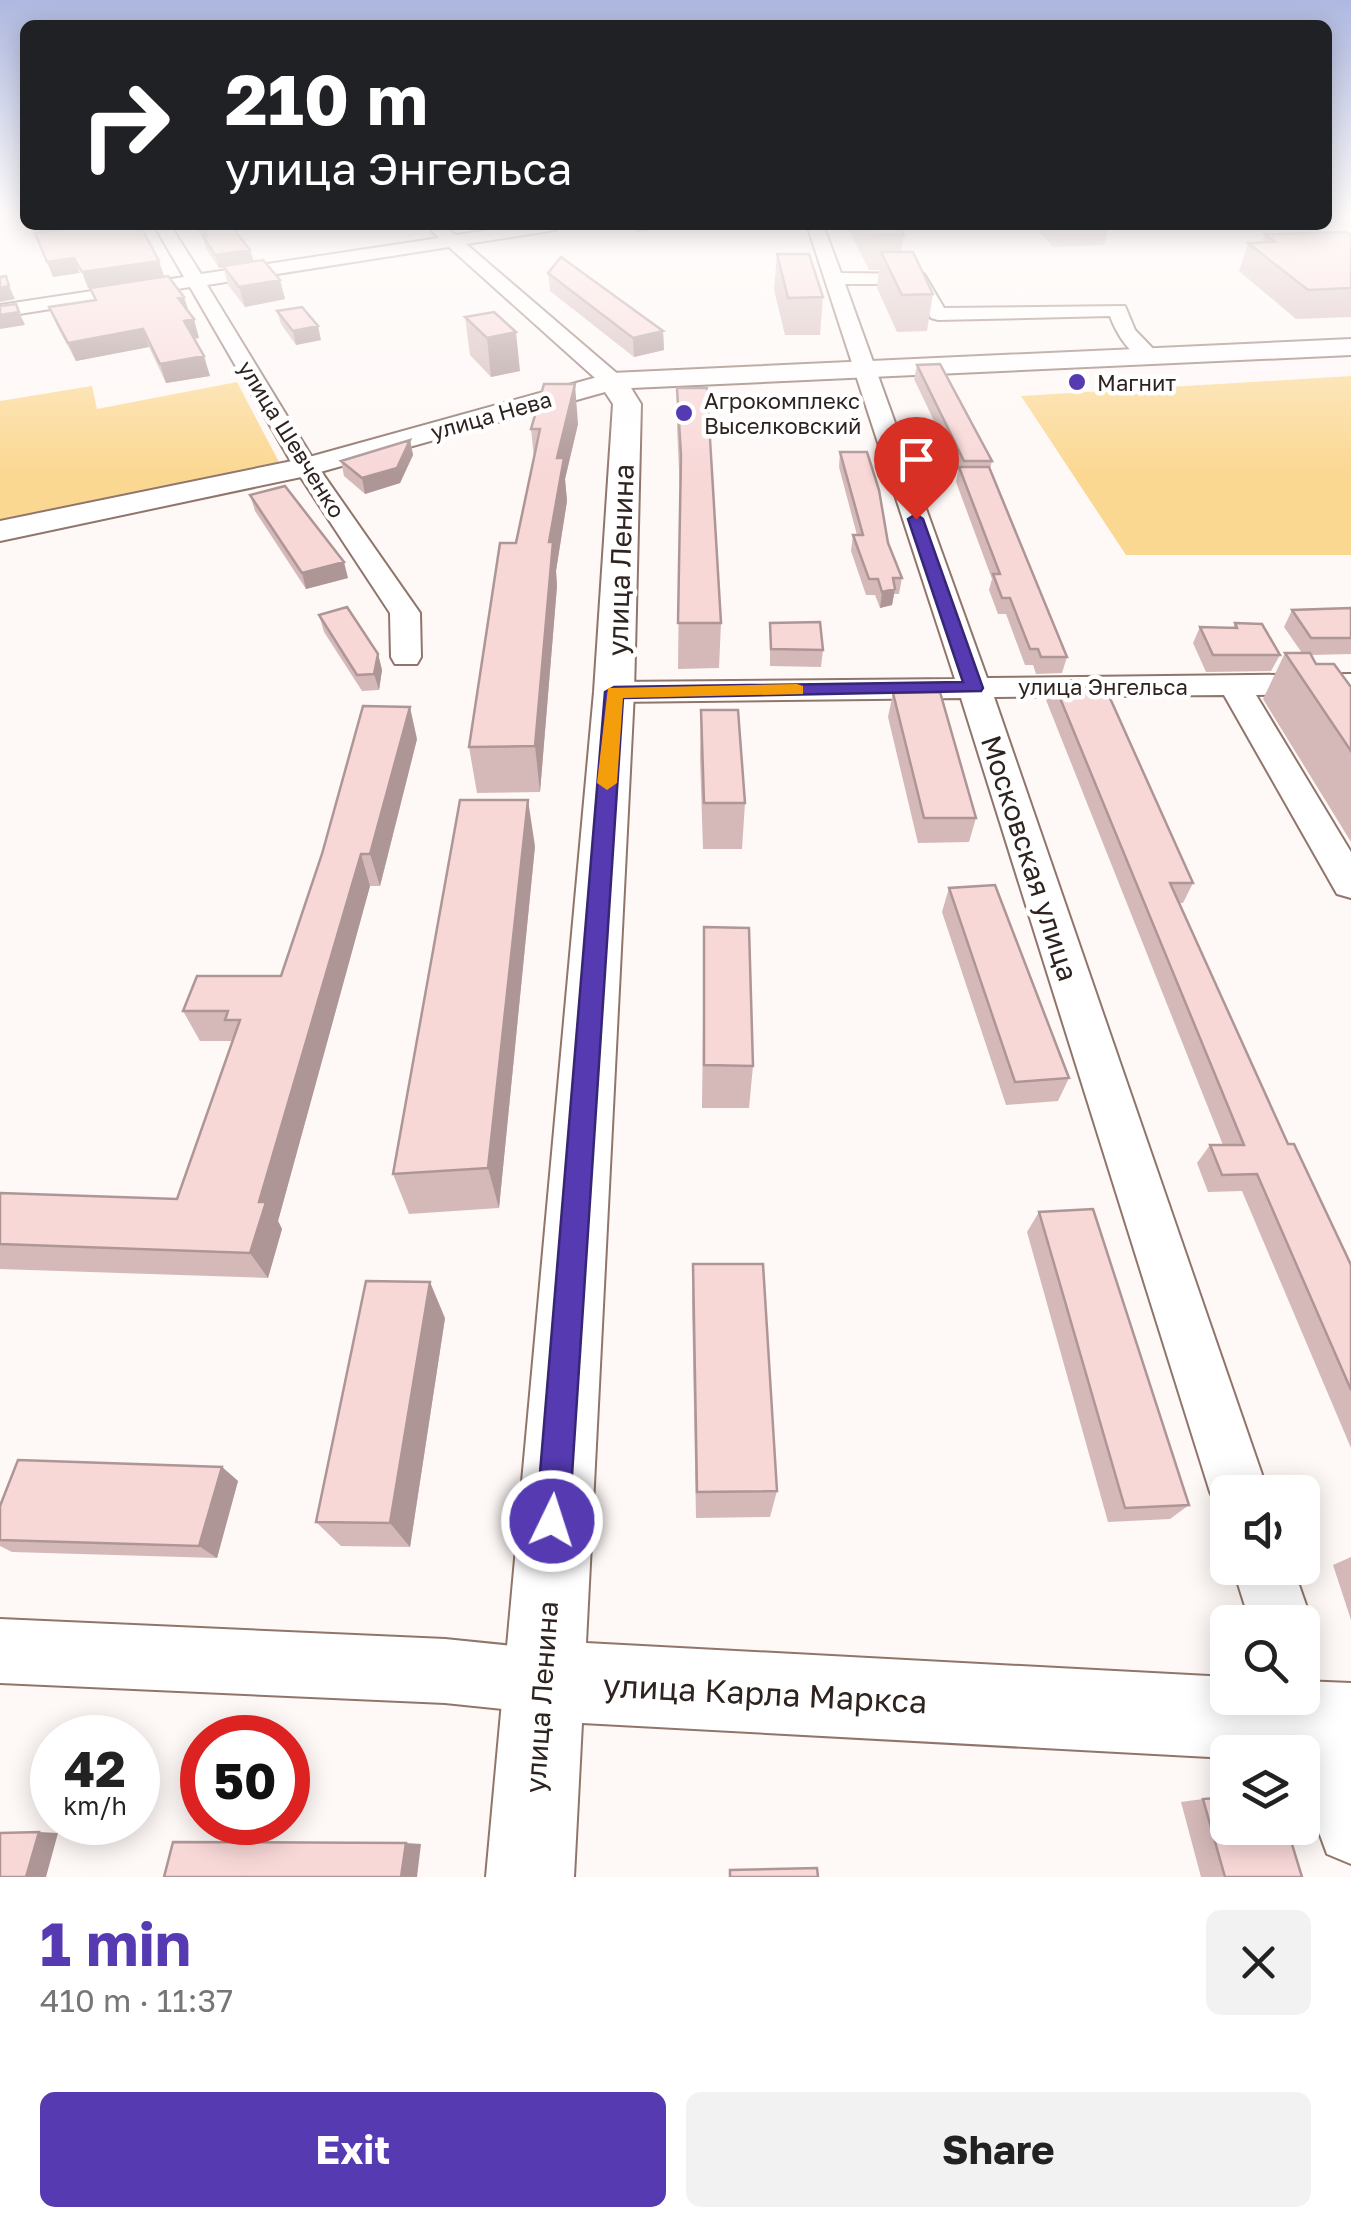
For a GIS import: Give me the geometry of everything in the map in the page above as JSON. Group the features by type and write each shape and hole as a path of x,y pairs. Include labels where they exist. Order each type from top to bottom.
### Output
{"main road":[{"name":"улица Нева","path":"0,531 306,466 612,381 1351,347"},
{"name":"улица Ленина","path":"530,1877 614,692 627,404 612,381"},
{"name":"улица Карла Маркса","path":"543,1681 1323,1711"}],"street":[{"path":"0,311 72,300"},
{"name":"улица Шевченко","path":"207,300 306,466 405,613 406,657"},
{"path":"519,300 612,381"},
{"name":"Московская улица","path":"842,300 1233,1475"},
{"path":"930,300 938,314 1118,310 1126,332 1150,357"},
{"name":"улица Энгельса","path":"614,692 1351,684"},
{"path":"1234,685 1351,884"},
{"name":"улица Карла Маркса","path":"0,1651 444,1671 543,1681"},
{"path":"1323,1711 1351,1830"}],"shaded area":[{"path":"1351,376 1351,555 1126,555 1021,396"},
{"path":"237,382 279,462 0,522 0,401 92,386 97,409"}],"building":[{"path":"96,300 179,300 194,319 184,321 204,356 160,364 143,329 68,343 49,307"},
{"path":"583,300 620,300 663,331 633,338"},
{"path":"16,304 19,312 0,315 0,306"},
{"path":"302,307 318,326 293,331 277,311"},
{"path":"494,312 516,332 487,338 465,317"},
{"path":"940,364 992,461 964,461 917,365"},
{"path":"544,384 575,384 557,458 564,458 549,542 553,542 535,746 469,747 500,543 516,543 540,429 531,429"},
{"path":"677,388 707,388 721,623 678,623 681,455"},
{"path":"410,440 397,468 362,478 341,461"},
{"path":"840,452 867,452 879,490 888,543 902,578 893,578 895,589 882,592 878,579 869,579 853,535 863,535"},
{"path":"959,467 989,467 1067,657 1041,657 1038,649 1030,649 1010,598 1002,598 993,574 1000,574"},
{"path":"285,486 344,562 302,573 250,495"},
{"path":"347,607 378,654 374,674 357,675 319,615"},
{"path":"1351,608 1351,638 1311,638 1292,610"},
{"path":"820,622 823,650 771,649 770,623"},
{"path":"1235,623 1262,624 1280,655 1213,655 1200,627 1237,628"},
{"path":"1285,653 1310,653 1316,664 1334,664 1351,687 1351,751"},
{"path":"1079,680 1082,687 1105,687 1193,883 1170,883 1288,1144 1294,1144 1351,1265 1351,1390 1257,1174 1222,1175 1210,1145 1244,1145 1053,681"},
{"path":"940,692 976,818 924,818 893,693"},
{"path":"363,706 410,707 370,854 361,854 259,1202 266,1202 250,1253 0,1244 0,1193 177,1199 240,1020 225,1020 228,1011 183,1011 197,976 281,976 322,854"},
{"path":"701,710 738,710 745,803 704,803"},
{"path":"460,800 528,800 488,1168 393,1174"},
{"path":"995,885 1069,1078 1015,1082 949,888"},
{"path":"704,927 749,928 753,1066 704,1065"},
{"path":"1093,1209 1189,1505 1125,1508 1039,1212"},
{"path":"693,1264 763,1264 777,1491 697,1492"},
{"path":"366,1281 430,1282 390,1523 316,1522"},
{"path":"18,1460 222,1467 199,1546 0,1540 0,1506"},
{"path":"1210,1798 1210,1824 1203,1799"},
{"path":"30,1832 30,1845 35,1845 26,1877 0,1877 0,1833"},
{"path":"173,1842 406,1843 401,1877 164,1877"},
{"path":"1216,1845 1292,1845 1302,1877 1225,1877"},
{"path":"817,1868 818,1877 730,1877 730,1870"}],"slow traffic":[{"path":"607,783 614,692 797,690"}],"place":[{"name":"Магнит","path":"1077,382"},
{"name":"Агрокомплекс Выселковский","path":"684,413"}],"route":[{"path":"552,1521 614,692 974,688 916,519"}]}
